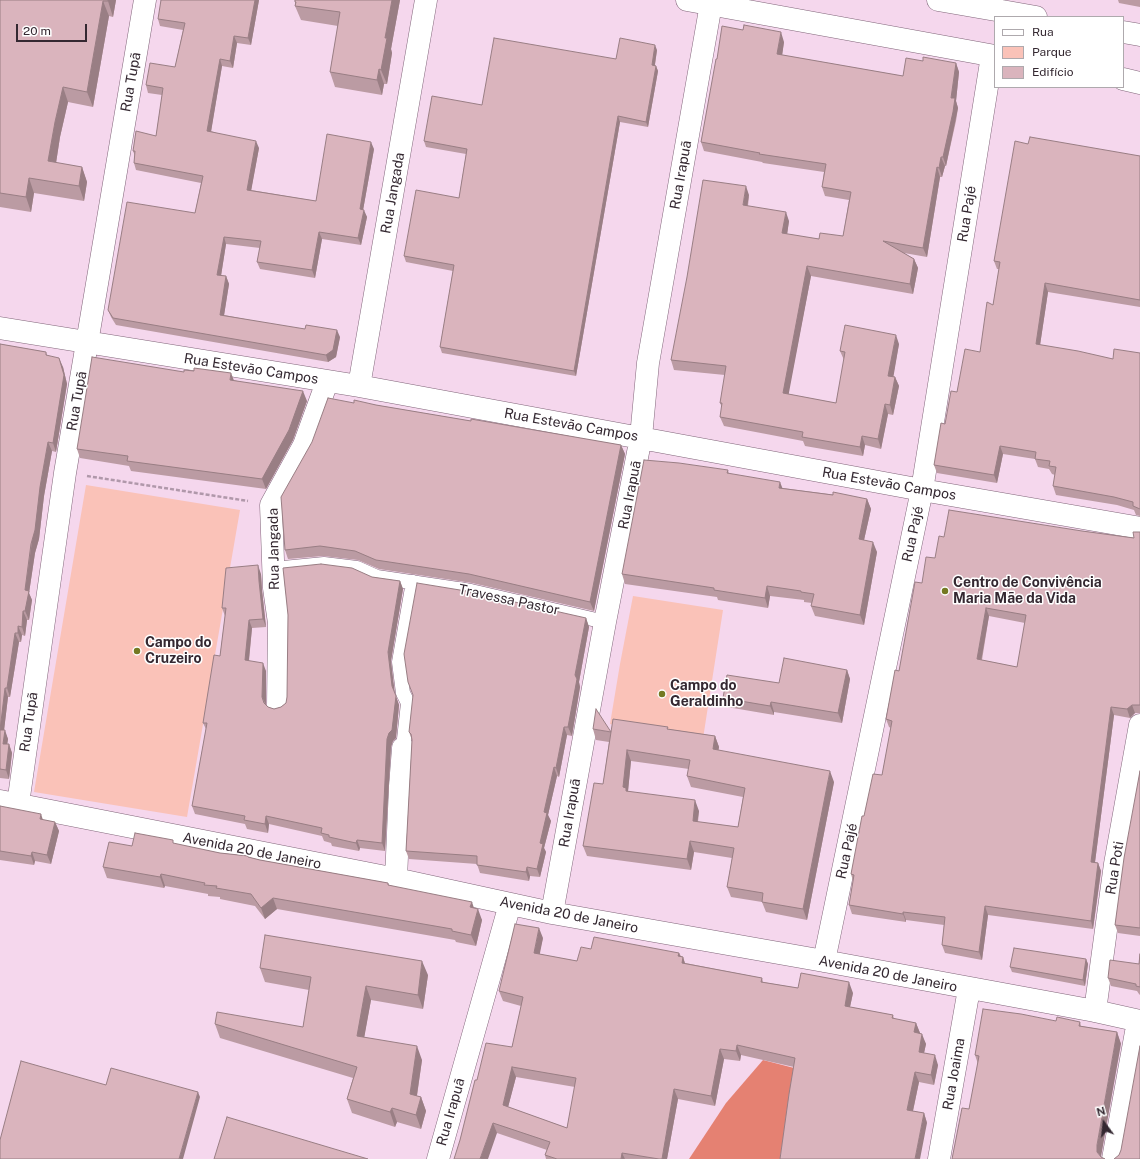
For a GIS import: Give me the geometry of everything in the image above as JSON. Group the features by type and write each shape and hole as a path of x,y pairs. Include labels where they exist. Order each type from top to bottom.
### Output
{"street":[{"name":"Rua Tupã","path":"9,802 145,0"},
{"name":"Rua Jangada","path":"360,386 426,0"},
{"path":"688,0 994,56"},
{"path":"938,0 1030,16"},
{"name":"Rua Irapuã","path":"552,913 605,622 641,437 648,363 711,4"},
{"path":"1124,32 1140,35"},
{"name":"Rua Pajé","path":"824,961 922,490 994,56"},
{"path":"1124,79 1140,82"},
{"name":"Rua Estevão Campos","path":"0,328 327,382 360,386 922,490 1140,528"},
{"name":"Rua Jangada","path":"278,705 279,623 274,588 271,505 304,445 327,382"},
{"name":"Rua Poti","path":"1095,1011 1115,864 1140,725"},
{"path":"396,879 403,748"},
{"name":"Avenida 20 de Janeiro","path":"9,802 396,879 552,913 824,961 969,989 1095,1011 1139,1021"},
{"name":"Rua Irapuã","path":"438,1159 510,904"},
{"name":"Rua Joaima","path":"939,1159 969,989"},
{"path":"1113,1159 1139,1021"}],"lane":[{"name":"Travessa Pastor","path":"273,569 324,564 358,568 377,577 471,591 605,622"},
{"path":"403,748 408,703 403,693 399,662 413,582"}],"path":[{"path":"65,473 271,505"}],"green space":[{"name":"Campo do Cruzeiro","path":"86,485 240,510 187,817 34,792"},
{"name":"Campo do Geraldinho","path":"633,596 723,610 702,745 610,724"}],"shaded area":[{"path":"763,1060 794,1068 780,1159 689,1159 726,1103"}],"building":[{"path":"0,0 108,0 103,1 87,92 63,87 48,161 82,167 79,186 29,178 26,197 0,193"},
{"path":"161,0 255,0 248,38 234,36 230,61 220,59 207,131 256,141 247,190 316,201 327,134 371,142 360,209 364,210 358,238 319,232 312,270 257,262 261,241 224,237 217,275 226,276 220,315 305,329 306,325 337,330 333,350 326,355 113,318 108,310 127,202 195,213 203,176 134,163 135,151 133,151 136,131 156,136 163,88 146,85 150,63 175,67 185,23 158,19"},
{"path":"295,0 392,0 381,70 379,69 377,80 330,72 340,12 295,6"},
{"path":"744,25 781,32 777,54 903,76 906,58 923,61 923,57 956,63 951,98 955,98 953,112 943,157 941,157 939,168 937,167 923,248 883,241 914,259 910,284 807,266 783,393 836,403 845,352 840,351 845,325 896,335 888,376 895,377 890,405 885,404 878,439 862,436 860,447 802,437 803,432 720,417 722,403 720,403 726,366 671,360 687,277 703,180 746,186 743,205 786,212 782,233 819,239 820,233 843,236 851,192 822,187 826,164 759,154 760,153 701,142 722,26 743,30"},
{"path":"494,38 616,59 620,38 655,45 652,65 656,66 646,122 618,116 574,371 440,347 454,265 404,256 416,190 459,198 467,149 424,141 432,96 482,105"},
{"path":"1030,137 1140,156 1140,300 1045,283 1036,344 1113,359 1114,349 1140,353 1140,509 1133,506 1133,502 1053,486 1056,467 1049,466 1050,461 1035,459 1036,452 1000,446 994,475 934,465 941,423 945,424 951,391 957,392 965,349 980,352 987,302 993,305 1000,262 994,261 1015,141 1028,144"},
{"path":"0,344 46,352 46,355 59,358 64,375 53,443 48,442 40,487 35,530 31,544 25,590 29,591 25,611 23,611 22,627 18,626 18,633 15,633 7,688 5,688 0,730"},
{"path":"92,357 184,372 184,370 194,371 194,368 231,373 230,380 303,391 289,430 262,479 127,461 128,456 77,449"},
{"path":"328,398 354,403 354,400 376,405 471,421 471,419 621,445 590,602 469,574 376,560 355,551 320,546 285,550 281,497 312,442"},
{"path":"644,460 728,470 727,473 780,482 779,488 833,495 833,492 867,499 859,539 873,542 860,615 811,606 814,594 801,591 767,586 765,598 714,590 714,588 622,574"},
{"path":"949,510 1134,538 1133,532 1140,532 1140,705 1132,705 1127,709 1111,707 1091,862 1098,863 1091,921 985,906 979,952 942,945 945,917 903,912 903,914 849,905 854,875 851,874 862,816 864,816 873,774 882,775 892,721 886,719 895,670 899,671 915,582 922,583 926,557 935,558 939,536 944,537","holes":["986,608 1026,615 1017,667 977,659"]},
{"path":"321,564 352,568 372,577 400,581 388,652 392,686 396,696 392,730 387,739 382,843 357,840 356,843 329,837 329,835 321,833 322,828 266,816 265,824 244,820 245,816 192,806 207,723 203,723 214,655 220,656 226,608 222,608 226,568 258,565 263,619 249,620 245,660 263,663 262,697 264,703 268,707 274,709 281,707 286,703 287,697 288,615 283,568"},
{"path":"417,583 466,591 586,618 575,675 577,679 568,727 564,727 556,768 554,767 544,812 547,813 540,843 543,844 537,869 527,867 526,872 477,865 477,856 406,851 412,740 409,732 413,695 408,682 404,654"},
{"path":"784,658 847,670 838,713 771,702 770,706 723,698 727,675 779,683"},
{"path":"596,709 611,732 593,729"},
{"path":"613,719 715,736 713,749 830,771 803,909 762,902 763,893 727,887 734,848 690,841 687,859 583,846 594,783 603,784","holes":["627,750 690,760 687,776 745,788 738,827 693,821 695,800 626,791 626,788 623,787"]},
{"path":"0,730 5,730 3,744 9,744 6,770 0,769"},
{"path":"1140,771 1140,928 1115,925 1124,858"},
{"path":"0,806 41,814 40,819 55,822 47,855 32,852 31,856 0,851"},
{"path":"135,833 173,840 173,843 220,853 248,856 260,860 388,883 388,885 472,902 470,907 478,909 471,935 452,931 452,929 273,898 261,908 251,894 216,888 217,886 204,885 205,883 161,874 160,877 103,867 109,842 132,846"},
{"path":"515,924 539,928 534,953 577,961 581,947 591,949 594,937 679,953 678,956 683,957 682,963 762,978 761,982 798,988 801,973 849,982 845,1006 893,1015 892,1018 916,1023 914,1032 922,1034 919,1052 935,1055 931,1075 915,1072 907,1110 924,1113 915,1159 780,1159 795,1058 737,1045 736,1051 720,1049 711,1096 674,1089 662,1159 622,1153 621,1159 557,1159 545,1155 550,1142 493,1123 480,1159 454,1159 486,1043 512,1047 523,997 499,991","holes":["512,1067 576,1078 567,1128 503,1105"]},
{"path":"265,935 422,961 418,995 366,986 357,1036 417,1046 410,1094 421,1097 416,1115 392,1108 390,1112 347,1099 357,1067 215,1024 217,1012 303,1027 311,977 260,968"},
{"path":"1014,948 1086,959 1083,980 1010,967"},
{"path":"1140,954 1140,987 1136,986 1136,984 1108,978 1110,960 1139,964"},
{"path":"983,1009 1021,1014 1056,1021 1057,1017 1080,1022 1079,1026 1117,1032 1097,1145 1097,1152 1105,1159 952,1159 962,1108 969,1109 979,1056 975,1055"},
{"path":"1140,1046 1140,1159 1114,1159 1119,1155 1121,1150"},
{"path":"21,1061 106,1085 111,1068 198,1092 179,1159 0,1159 0,1140"},
{"path":"227,1117 368,1159 214,1159"}],"place":[{"name":"Centro de Convivência Maria Mãe da Vida","path":"945,591"},
{"name":"Campo do Cruzeiro","path":"137,651"},
{"name":"Campo do Geraldinho","path":"662,694"}]}
